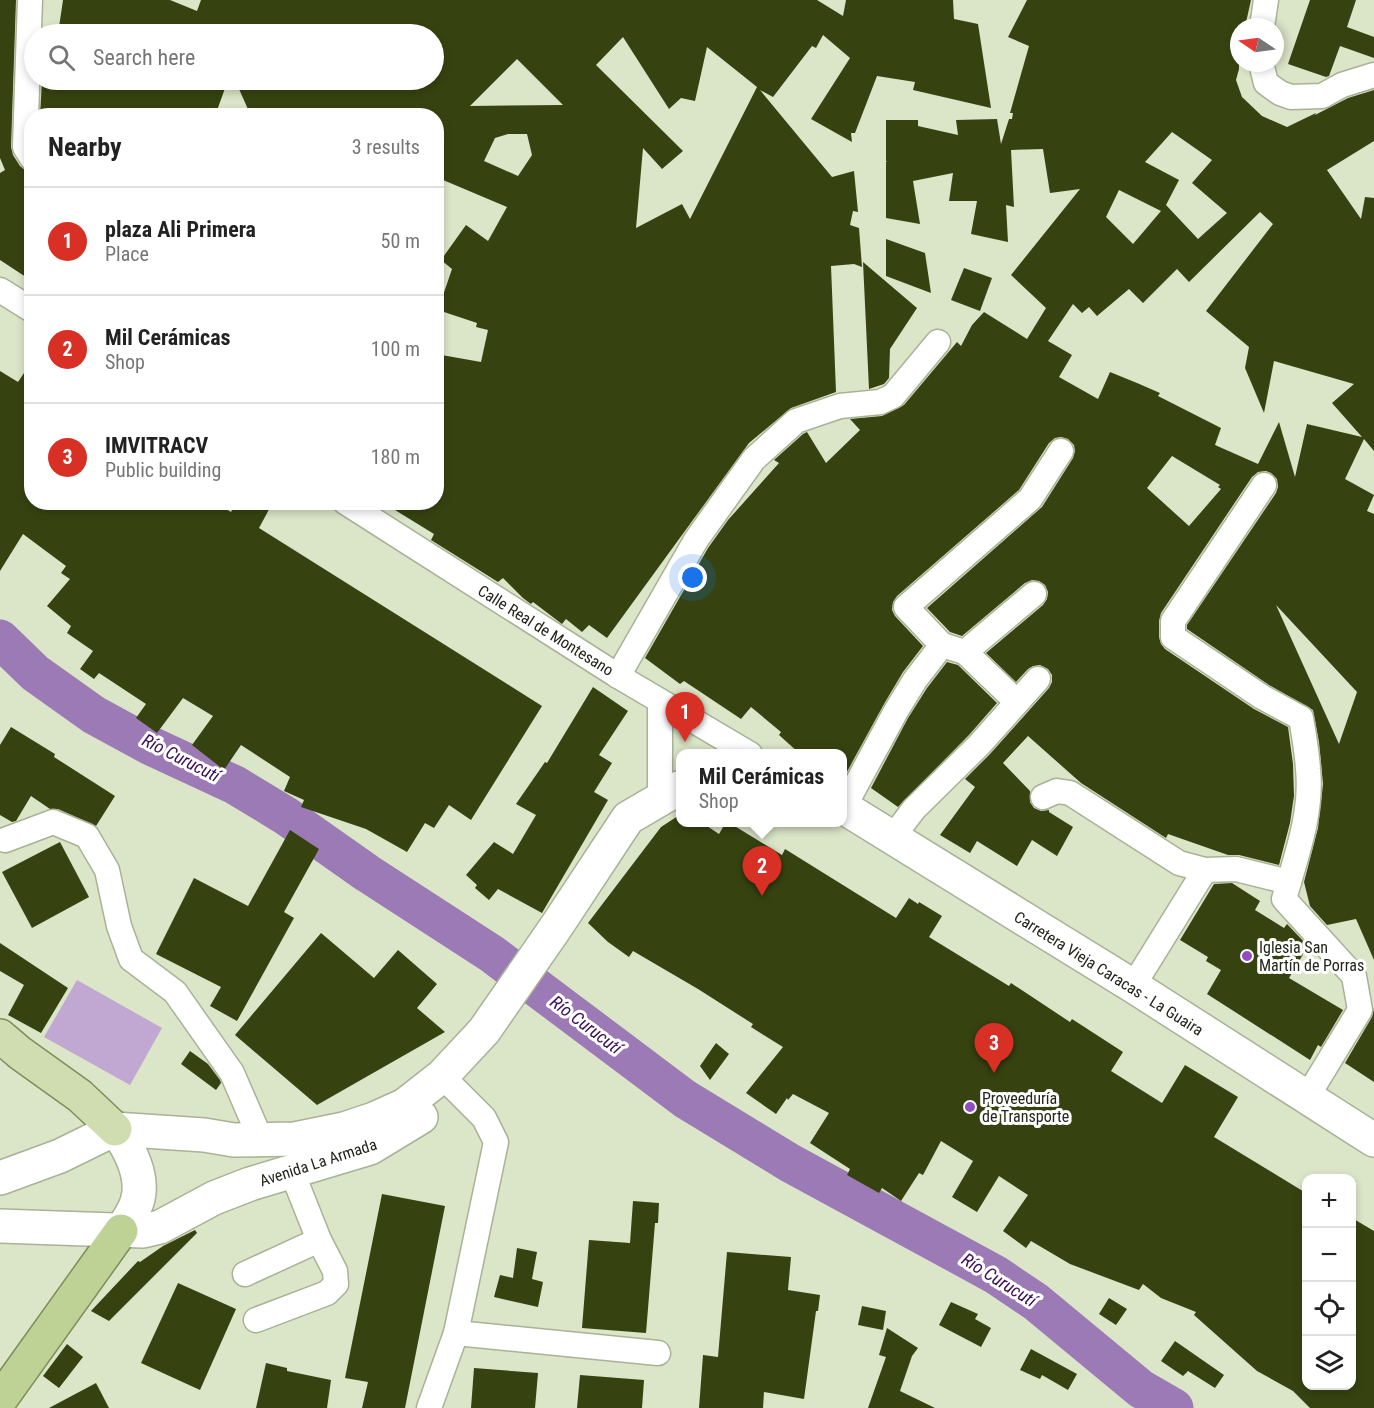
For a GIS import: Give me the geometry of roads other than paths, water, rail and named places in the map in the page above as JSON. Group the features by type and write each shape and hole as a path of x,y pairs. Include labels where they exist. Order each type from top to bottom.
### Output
{"highway":[{"path":"0,1400 121,1231"}],"main road":[{"name":"Avenida La Armada","path":"0,1226 121,1231 143,1231 160,1227 214,1197 370,1148 418,1120 448,1082 490,1036 616,860 670,793"},
{"name":"Carretera Vieja Caracas - La Guaira","path":"847,809 1133,986 1374,1140"},
{"path":"0,1036 80,1096 124,1140 139,1182 138,1200 121,1231"},
{"name":"Avenida La Armada","path":"0,1178 60,1156 115,1130 261,1140 318,1136 374,1119 448,1082"}],"street":[{"path":"29,24 30,0"},
{"path":"1263,18 1266,0"},
{"path":"1263,72 1266,83 1280,93 1291,97 1322,96 1342,85 1374,75"},
{"path":"26,108 27,90"},
{"path":"0,290 24,305"},
{"path":"618,676 696,540 754,459 796,421 840,406 880,402 892,396 938,342"},
{"path":"1017,702 966,652 942,645 906,607 1030,499 1061,451"},
{"path":"1264,485 1173,621 1173,637 1262,697 1301,718 1309,770 1308,803 1302,839 1284,899 1354,976 1360,1010 1307,1097"},
{"name":"Calle Real de Montesano","path":"358,510 618,676 743,749"},
{"path":"966,652 1034,594"},
{"path":"847,802 901,703 915,680 942,645"},
{"path":"892,838 914,809 979,745 1038,679"},
{"path":"660,701 670,793"},
{"path":"1043,797 1057,791 1070,793 1179,863 1205,870 1236,869 1289,882"},
{"path":"5,840 53,822 87,836 107,870 119,926 131,958 176,992 232,1072 261,1140"},
{"path":"1133,986 1205,870"},
{"path":"429,1408 456,1333 495,1142 484,1118 448,1082"},
{"path":"256,1320 327,1293 336,1284 335,1271 319,1240 292,1172"},
{"path":"245,1274 319,1240"},
{"path":"456,1333 658,1353"}],"waterway":[{"name":"Río Curucutí","path":"0,639 35,673 94,715 151,746 235,785 286,816 367,873 492,954 685,1099 790,1163 996,1275 1036,1302 1141,1389 1174,1408"}],"place":[{"name":"plaza Ali Primera","path":"685,742"},
{"name":"Mil Cerámicas","path":"762,896"},
{"name":"Iglesia San Martín de Porras","path":"1247,956"},
{"name":"IMVITRACV","path":"994,1073"},
{"name":"Proveeduría de Transporte","path":"970,1107"}]}
